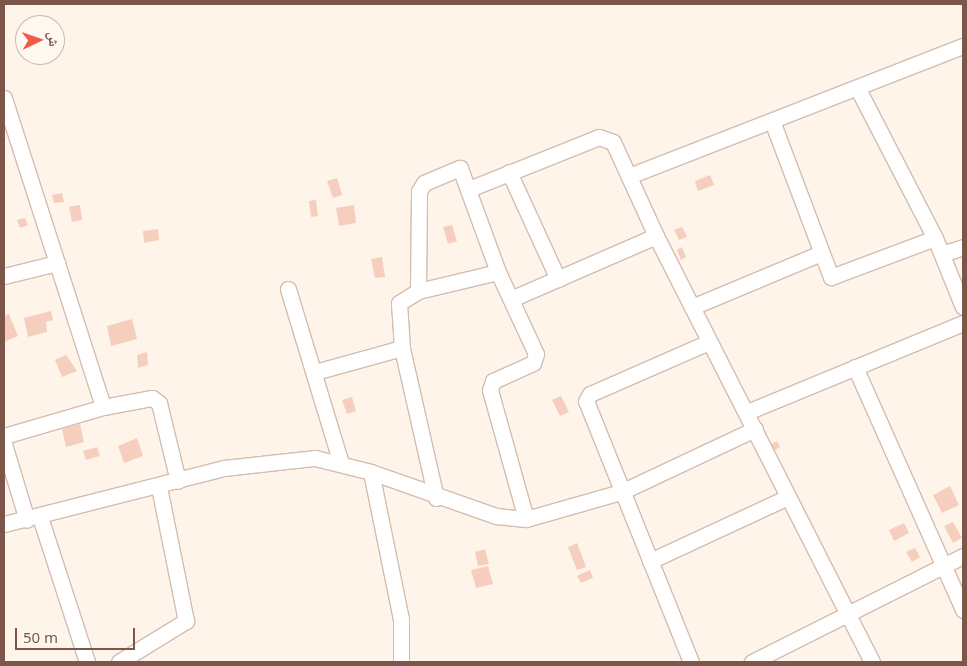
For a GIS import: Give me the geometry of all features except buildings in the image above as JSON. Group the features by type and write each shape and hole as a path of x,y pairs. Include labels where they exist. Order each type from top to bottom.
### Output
{"street":[{"path":"629,176 858,89 963,46"},
{"path":"858,89 935,238 963,307"},
{"path":"4,98 103,407"},
{"path":"772,121 819,254 828,274 836,277 935,238"},
{"path":"469,189 509,172 607,136 629,176 656,236 709,342 747,412 872,662"},
{"path":"418,291 420,187 454,168 464,172 498,272 536,359 494,381 490,390 526,519"},
{"path":"509,172 558,279"},
{"path":"511,299 656,236"},
{"path":"942,254 963,247"},
{"path":"692,307 819,254"},
{"path":"4,276 57,263"},
{"path":"436,498 402,348 399,303 418,291 498,272"},
{"path":"288,289 315,372 341,462"},
{"path":"747,412 963,323"},
{"path":"691,662 621,492 587,397 709,342"},
{"path":"315,372 402,348"},
{"path":"855,367 963,610"},
{"path":"4,436 103,407 156,399 185,479"},
{"path":"4,524 160,487 224,468 289,458 341,462 436,498 496,516 526,519 621,492 755,429"},
{"path":"4,444 87,662"},
{"path":"371,472 401,619 401,662"},
{"path":"119,662 186,621 160,487"},
{"path":"650,561 788,496"},
{"path":"752,662 769,658 847,613 963,556"}]}
